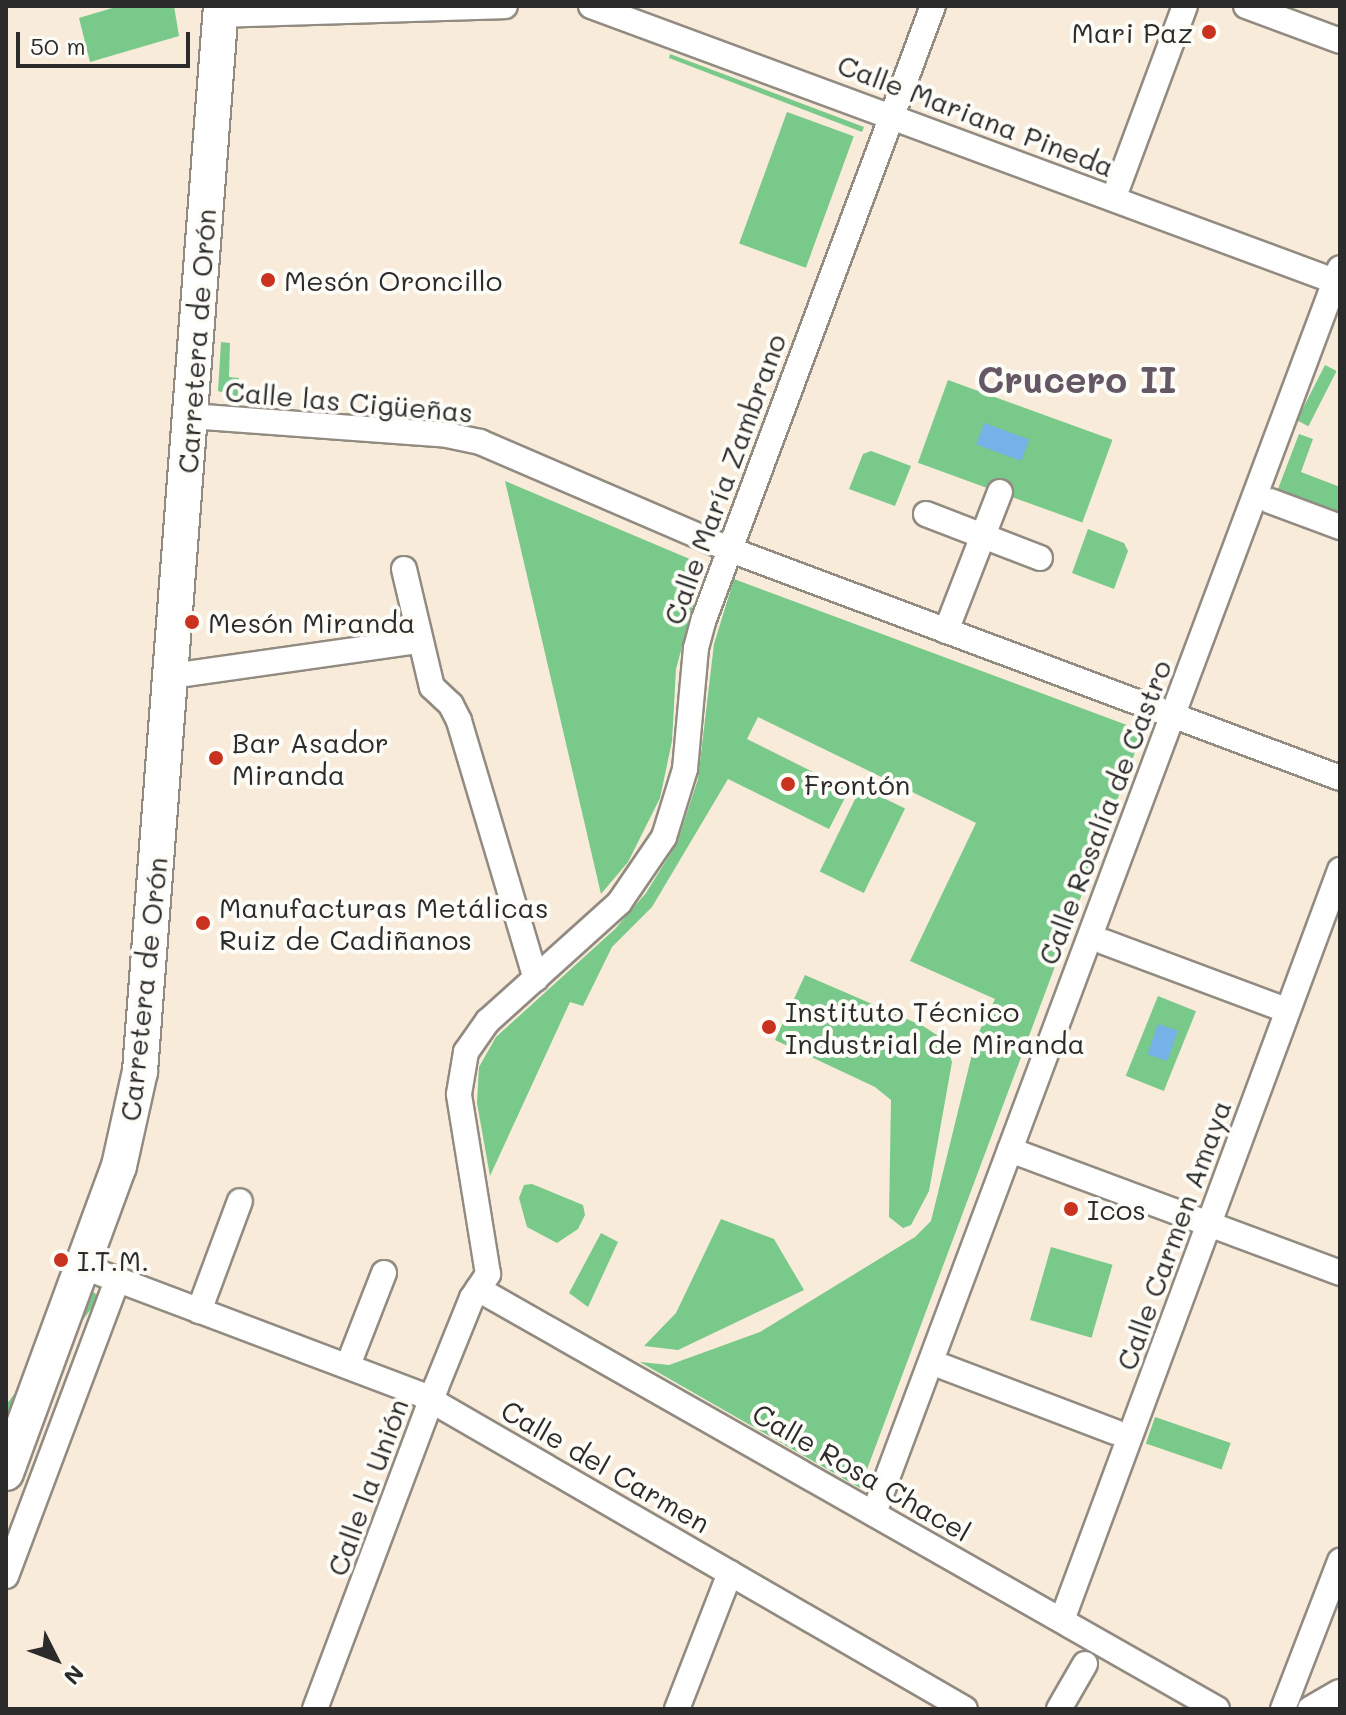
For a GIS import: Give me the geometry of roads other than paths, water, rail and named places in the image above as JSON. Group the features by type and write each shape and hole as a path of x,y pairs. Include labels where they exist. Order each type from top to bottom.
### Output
{"street":[{"path":"220,10 505,6"},
{"name":"Calle Mariana Pineda","path":"591,6 656,16 891,116 1338,277"},
{"name":"Calle María Zambrano","path":"478,1289 488,1274 489,1256 459,1094 462,1069 479,1031 619,903 664,837 685,769 696,648 728,549 933,6"},
{"path":"1118,186 1185,6"},
{"path":"1246,6 1340,41"},
{"name":"Carretera de Orón","path":"6,1473 119,1166 140,1071 220,10"},
{"name":"Calle Rosalía de Castro","path":"874,1513 1338,277"},
{"name":"Calle las Cigüeñas","path":"190,416 462,437 728,549 1340,778"},
{"path":"946,631 1000,492"},
{"path":"1270,501 1340,527"},
{"path":"926,514 1040,558"},
{"path":"404,569 418,641 432,687 451,705 459,721 536,979"},
{"path":"172,676 418,641"},
{"name":"Calle Carmen Amaya","path":"1062,1620 1340,870"},
{"path":"1104,942 1275,1006"},
{"path":"1010,1150 1340,1273"},
{"path":"199,1311 240,1201"},
{"name":"Calle del Carmen","path":"84,1267 431,1400 965,1709"},
{"path":"352,1355 384,1273"},
{"path":"6,1576 117,1280"},
{"name":"Calle la Unión","path":"315,1709 431,1400 478,1289"},
{"name":"Calle Rosa Chacel","path":"478,1289 1217,1709"},
{"path":"944,1367 1115,1432"},
{"path":"1283,1709 1340,1561"},
{"path":"677,1709 730,1573"},
{"path":"1059,1709 1085,1664"},
{"path":"1310,1709 1340,1692"}],"water":[{"path":"984,423 1029,439 1021,461 976,445"},
{"path":"1158,1024 1178,1031 1167,1061 1148,1054"}],"place":[{"name":"Mari Paz","path":"1209,32"},
{"name":"Mesón Oroncillo","path":"268,280"},
{"name":"Mesón Miranda","path":"192,622"},
{"name":"Bar Asador Miranda","path":"216,758"},
{"name":"Frontón","path":"788,784"},
{"name":"Manufacturas Metálicas Ruiz de Cadiñanos","path":"203,923"},
{"name":"Instituto Técnico Industrial de Miranda","path":"769,1027"},
{"name":"Icos","path":"1071,1209"},
{"name":"I.T.M.","path":"61,1260"}],"district":[{"name":"Crucero II","path":"1077,379"}]}
